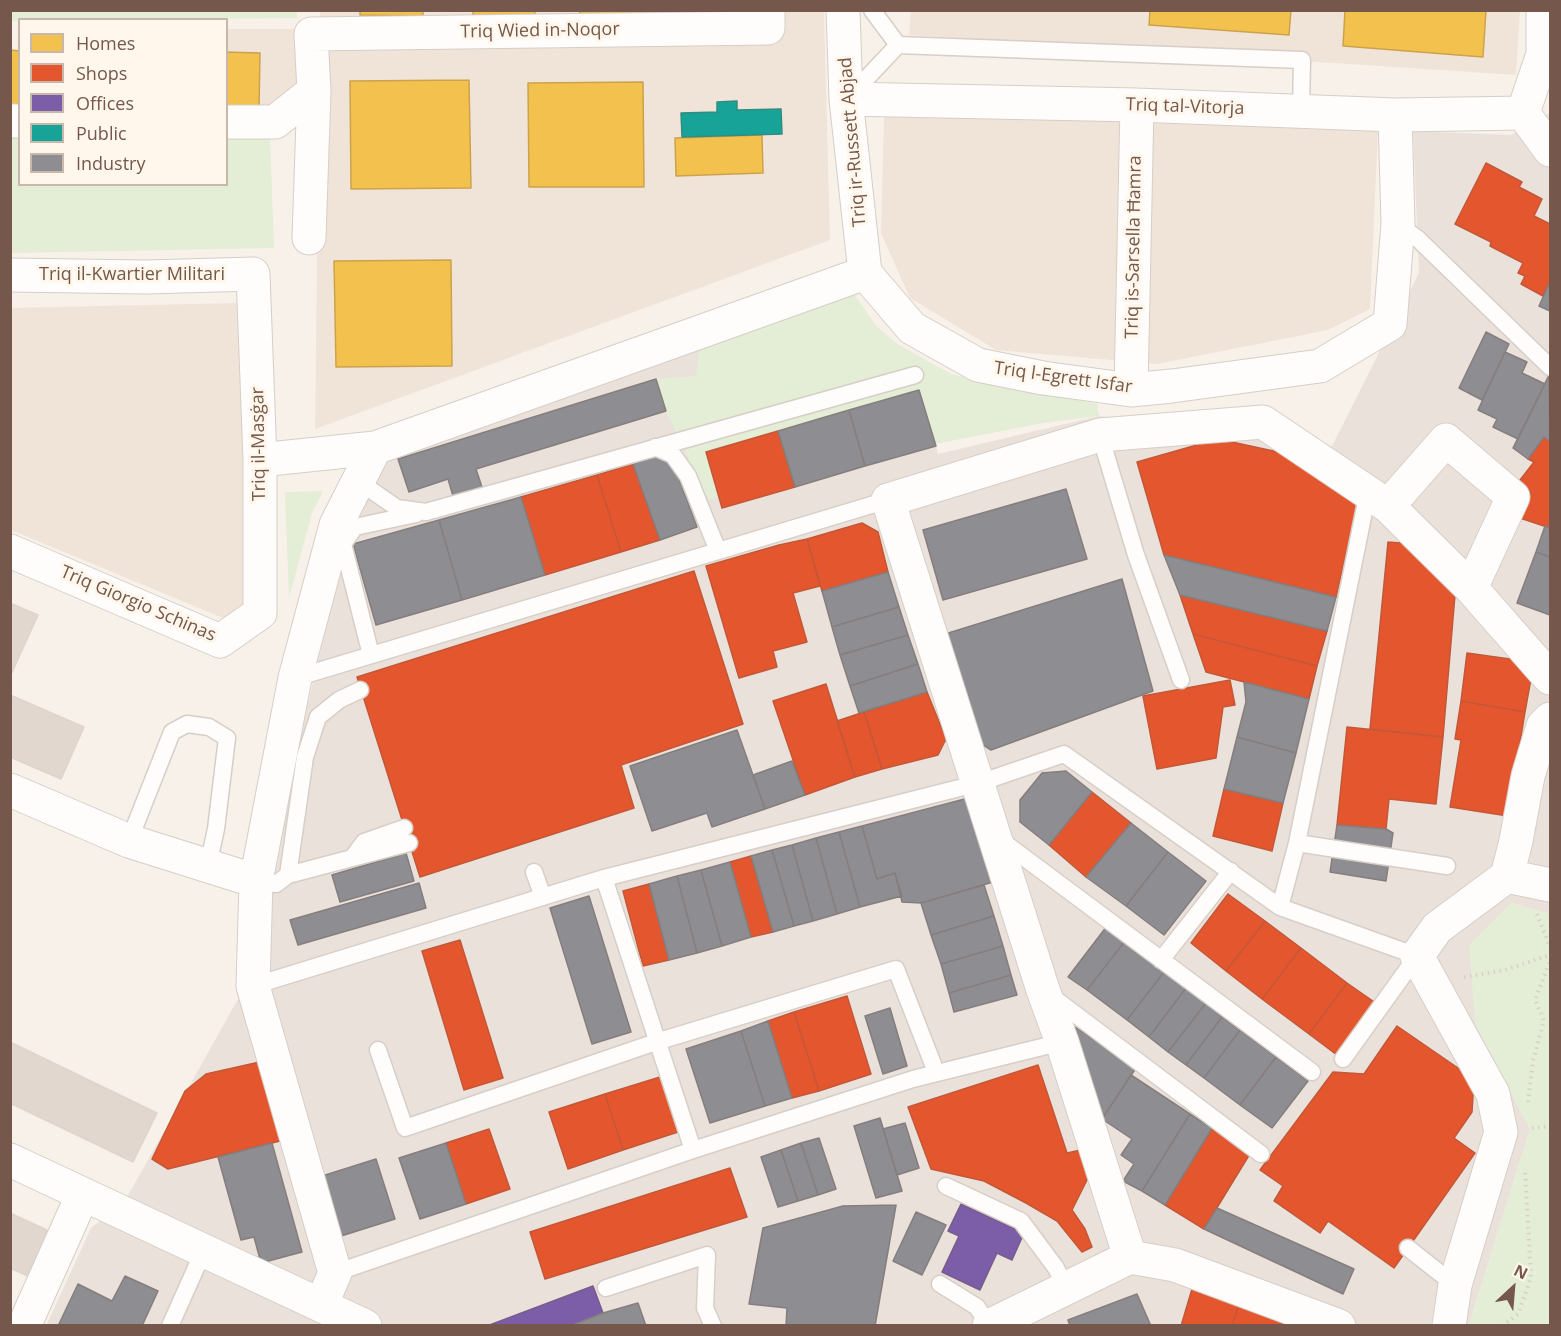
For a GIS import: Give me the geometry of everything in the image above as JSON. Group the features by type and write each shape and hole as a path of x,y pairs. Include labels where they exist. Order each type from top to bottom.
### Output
{"street":[{"name":"Triq ir-Russett Abjad","path":"843,10 846,99 865,273"},
{"path":"1543,10 1547,55 1523,113 1551,150"},
{"name":"Triq Wied in-Noqor","path":"309,238 314,91 311,22 768,19"},
{"path":"228,122 274,122 314,91"},
{"name":"Triq tal-Vitorja","path":"846,99 1137,105 1395,115 1523,113"},
{"name":"Triq is-Sarsella Ħamra","path":"1131,390 1137,105"},
{"path":"1395,115 1398,224"},
{"name":"Triq l-Egrett Isfar","path":"865,273 912,328 978,365 1043,378 1131,390 1320,366 1390,324 1398,224"},
{"path":"260,460 375,448 865,273"},
{"name":"Triq il-Kwartier Militari","path":"10,275 253,274"},
{"name":"Triq il-Masġar","path":"253,274 260,460 260,613"},
{"path":"1130,1257 1062,1042 1042,990 979,783 888,500 1100,435 1263,422 1378,499 1471,588 1551,678"},
{"path":"1378,499 1446,440 1514,497 1471,588"},
{"path":"321,1305 335,1273 253,986 256,881 295,678 336,525 375,448"},
{"name":"Triq Giorgio Schinas","path":"10,551 220,641 260,613"},
{"path":"1449,1326 1455,1285 1501,1131 1493,1094 1418,956 1437,928 1507,876 1528,776 1543,726 1551,719"},
{"path":"10,790 129,841 256,881"},
{"path":"1507,876 1551,885"},
{"path":"10,1160 365,1326"},
{"path":"21,1317 83,1194"},
{"path":"989,1325 1130,1257 1175,1265 1339,1326"}],"lane":[{"path":"872,10 898,45"},
{"path":"846,99 898,45 1302,60 1301,111"},
{"path":"1398,224 1418,239 1551,368"},
{"path":"371,655 343,544 355,528 426,512 915,375"},
{"path":"1100,435 1136,555 1180,680"},
{"path":"655,447 673,454 688,476 718,551"},
{"path":"358,481 397,508 426,512"},
{"path":"1280,907 1378,499"},
{"path":"295,678 888,500"},
{"path":"288,875 305,757 318,717 339,700 360,690"},
{"path":"129,841 172,732 188,724 209,727 227,738 216,829 208,865"},
{"path":"253,986 604,878 979,783 1064,754 1280,907 1418,956 1343,1059"},
{"path":"995,835 1312,1072"},
{"path":"256,881 276,884 288,875 352,858 407,836"},
{"path":"1297,843 1447,866"},
{"path":"1161,960 1231,871"},
{"path":"534,872 543,897"},
{"path":"604,878 693,1150"},
{"path":"378,1050 405,1128 656,1042 896,969 936,1072"},
{"path":"1042,990 1261,1154"},
{"path":"335,1273 693,1150 936,1072 1062,1042"},
{"path":"946,1186 1021,1221 1056,1268 1066,1288"},
{"path":"1408,1248 1455,1285"},
{"path":"170,1326 204,1250"},
{"path":"606,1288 707,1255 705,1308 713,1326"},
{"path":"939,1284 977,1307 989,1325"}],"path":[{"path":"1437,991 1468,975 1505,970 1551,955"}],"shaded area":[{"path":"911,10 1520,11 1516,75 909,35"},
{"path":"320,11 824,11 830,240 315,429"},
{"path":"228,29 296,29 297,84 263,115 228,114"},
{"path":"1550,113 1550,914 1511,903 1475,1023 1530,1129 1469,1325 46,1326 91,1228 125,1201 257,965 306,711 366,459 699,350 854,294 876,326 897,344 915,354 938,454 1099,416 1332,446 1419,273 1413,131 1511,135"},
{"path":"884,114 1378,130 1370,309 1328,330 1157,364 996,350 910,298 881,233"},
{"path":"240,303 248,606 230,621 11,530 10,308"}],"green space":[{"path":"11,10 297,11 297,18 18,18 18,21 10,21"},
{"path":"10,135 18,135 18,186 228,186 228,136 270,136 274,248 11,253"},
{"path":"854,294 876,326 897,344 951,374 1097,404 1099,416 1037,424 935,444 921,392 841,418 856,466 708,500 666,411 656,379 696,376 699,350"},
{"path":"323,491 312,513 289,598 285,492"},
{"path":"1511,903 1550,914 1550,1325 1469,1325 1530,1129 1475,1023 1469,945"}],"building: Homes":[{"path":"360,10 423,10 423,16 360,15"},
{"path":"473,10 535,10 535,16 473,15"},
{"path":"580,10 644,10 644,15 580,14"},
{"path":"693,10 756,10 756,15 693,14"},
{"path":"1150,10 1291,10 1289,35 1149,25"},
{"path":"1345,10 1486,10 1483,57 1343,46"},
{"path":"10,50 18,51 18,107 10,106"},
{"path":"228,52 260,53 259,109 228,108"},
{"path":"469,80 471,188 351,189 350,81"},
{"path":"643,82 644,187 529,187 528,83"},
{"path":"762,135 763,173 676,176 675,138"},
{"path":"451,260 452,366 336,367 334,261"}],"building: Shops":[{"path":"1486,163 1522,182 1519,187 1542,199 1534,216 1550,224 1550,282 1543,296 1521,284 1525,276 1518,273 1523,263 1490,246 1491,242 1455,224"},
{"path":"778,431 795,487 722,508 706,452"},
{"path":"1544,437 1550,441 1550,528 1520,518 1531,493 1517,484 1534,462 1528,459"},
{"path":"1218,439 1315,460 1361,489 1336,597 1164,555 1137,462"},
{"path":"633,464 660,540 621,552 597,475"},
{"path":"597,475 621,552 545,575 521,497"},
{"path":"862,523 878,532 888,572 822,591 807,539"},
{"path":"807,539 820,586 793,593 807,642 773,651 777,667 739,678 706,566"},
{"path":"1388,542 1414,544 1456,583 1443,737 1370,729"},
{"path":"694,571 743,724 621,765 634,808 420,877 357,677"},
{"path":"1180,595 1327,631 1317,666 1193,634"},
{"path":"1193,634 1317,666 1309,699 1206,672"},
{"path":"1467,653 1517,660 1532,673 1525,712 1461,701"},
{"path":"1230,680 1235,705 1223,707 1216,758 1157,769 1143,696"},
{"path":"826,684 855,777 805,795 773,701"},
{"path":"927,692 946,739 938,755 882,769 864,712"},
{"path":"1461,701 1525,712 1508,816 1450,807 1461,740 1455,739"},
{"path":"864,712 882,769 855,777 837,721"},
{"path":"1347,727 1443,737 1436,804 1389,799 1386,829 1337,825"},
{"path":"1224,789 1283,803 1272,851 1213,836"},
{"path":"1092,792 1131,823 1086,877 1049,845"},
{"path":"751,856 773,932 751,937 730,862"},
{"path":"649,884 669,960 643,966 623,891"},
{"path":"1228,894 1265,921 1226,971 1191,943"},
{"path":"1265,921 1301,948 1262,999 1226,971"},
{"path":"460,940 503,1078 464,1090 422,951"},
{"path":"1301,948 1347,983 1309,1034 1262,999"},
{"path":"1347,983 1380,1006 1341,1058 1309,1034"},
{"path":"847,996 871,1074 819,1091 794,1012"},
{"path":"794,1012 819,1091 792,1098 768,1021"},
{"path":"1397,1026 1474,1079 1472,1112 1454,1138 1475,1153 1394,1268 1328,1221 1320,1233 1274,1201 1283,1186 1260,1170 1333,1072 1364,1074"},
{"path":"264,1061 280,1141 168,1169 152,1159 185,1091 206,1074"},
{"path":"1038,1065 1067,1153 1085,1149 1095,1175 1087,1180 1072,1210 1085,1229 1092,1247 1082,1252 1057,1221 1026,1203 984,1181 931,1169 908,1107"},
{"path":"660,1077 678,1132 623,1150 605,1094"},
{"path":"605,1094 623,1150 568,1169 549,1112"},
{"path":"1212,1128 1251,1152 1204,1229 1165,1205"},
{"path":"489,1129 510,1189 466,1204 446,1143"},
{"path":"730,1168 747,1217 545,1279 530,1232"},
{"path":"1192,1289 1239,1303 1232,1326 1181,1326"},
{"path":"1239,1303 1293,1326 1232,1326"}],"building: Offices":[{"path":"961,1204 1024,1233 1012,1260 997,1253 980,1290 942,1272 959,1236 948,1231"},
{"path":"593,1286 603,1313 570,1326 487,1326"}],"building: Public":[{"path":"737,101 737,110 781,109 782,134 682,137 681,113 717,112 717,102"}],"building: Industry":[{"path":"1550,282 1550,311 1539,306"},
{"path":"1486,332 1509,344 1482,400 1459,388"},
{"path":"1505,352 1527,362 1522,373 1545,384 1518,439 1493,427 1497,419 1478,410"},
{"path":"1549,375 1550,441 1544,437 1528,459 1513,448"},
{"path":"656,379 666,411 476,469 482,487 453,496 448,479 409,492 398,459"},
{"path":"919,390 936,446 865,466 849,410"},
{"path":"849,410 865,466 795,487 778,431"},
{"path":"656,456 674,465 697,527 660,540 633,464"},
{"path":"1066,489 1087,559 943,600 923,530"},
{"path":"521,497 545,575 462,600 439,520"},
{"path":"439,520 462,600 376,625 353,544"},
{"path":"1545,526 1550,528 1550,557 1536,552"},
{"path":"1536,552 1550,557 1550,615 1517,603"},
{"path":"1164,555 1336,597 1327,631 1180,595"},
{"path":"888,572 899,607 832,627 822,591"},
{"path":"1122,579 1153,691 991,750 974,739 942,635"},
{"path":"899,607 908,635 840,655 832,627"},
{"path":"908,635 918,664 850,686 840,655"},
{"path":"918,664 927,692 859,713 850,686"},
{"path":"1244,682 1309,699 1296,753 1237,737 1246,702"},
{"path":"737,730 765,809 712,827 707,813 652,831 630,766"},
{"path":"1237,737 1296,753 1283,803 1224,789"},
{"path":"792,761 805,795 765,809 753,775"},
{"path":"1066,771 1092,792 1049,845 1020,822 1020,800 1042,773"},
{"path":"976,796 1000,880 921,903 902,902 895,873 877,879 862,826"},
{"path":"1131,823 1168,852 1126,906 1086,877"},
{"path":"1337,825 1386,829 1393,833 1386,881 1330,872"},
{"path":"862,826 877,879 895,873 902,896 860,907 839,832"},
{"path":"839,832 860,907 837,914 816,838"},
{"path":"816,838 837,914 813,921 792,845"},
{"path":"792,845 813,921 794,926 772,850"},
{"path":"772,850 794,926 773,932 751,856"},
{"path":"1168,852 1206,881 1164,935 1126,906"},
{"path":"406,853 414,881 340,902 332,875"},
{"path":"730,862 751,937 722,946 701,870"},
{"path":"701,870 722,946 697,953 677,876"},
{"path":"677,876 697,953 669,960 649,884"},
{"path":"419,883 426,908 298,945 290,920"},
{"path":"984,885 994,916 931,935 921,903"},
{"path":"589,896 631,1032 592,1044 550,908"},
{"path":"994,916 1003,946 941,964 931,935"},
{"path":"1107,926 1125,941 1087,990 1068,977"},
{"path":"1125,941 1164,972 1127,1020 1087,990"},
{"path":"1003,946 1011,975 949,993 941,964"},
{"path":"1164,972 1186,988 1149,1037 1127,1020"},
{"path":"1011,975 1017,995 954,1012 949,993"},
{"path":"1186,988 1206,1003 1168,1052 1149,1037"},
{"path":"1206,1003 1222,1017 1186,1065 1168,1052"},
{"path":"890,1008 907,1066 883,1074 865,1016"},
{"path":"1222,1017 1240,1030 1204,1078 1186,1065"},
{"path":"768,1021 792,1098 765,1106 741,1031"},
{"path":"1075,1027 1136,1068 1102,1119"},
{"path":"1240,1030 1276,1057 1240,1105 1204,1078"},
{"path":"741,1031 765,1106 710,1123 686,1049"},
{"path":"1276,1057 1308,1081 1272,1128 1240,1105"},
{"path":"1131,1075 1190,1114 1142,1191 1123,1181 1134,1164 1121,1155 1132,1139 1102,1119"},
{"path":"1190,1114 1212,1128 1165,1205 1142,1191"},
{"path":"880,1118 902,1191 876,1198 854,1126"},
{"path":"905,1123 919,1168 897,1175 883,1129"},
{"path":"819,1138 836,1189 818,1195 801,1143"},
{"path":"272,1143 302,1252 261,1263 254,1237 241,1240 218,1157"},
{"path":"446,1143 466,1204 420,1219 399,1158"},
{"path":"801,1143 818,1195 798,1201 781,1150"},
{"path":"781,1150 798,1201 778,1207 761,1157"},
{"path":"376,1159 395,1219 338,1237 319,1177"},
{"path":"896,1205 875,1326 786,1326 787,1308 749,1304 763,1228 843,1206"},
{"path":"1217,1208 1354,1269 1343,1294 1204,1229"},
{"path":"916,1212 946,1225 922,1275 893,1261"},
{"path":"125,1276 158,1291 142,1326 58,1326 78,1284 112,1301"},
{"path":"1137,1294 1151,1326 1070,1326 1068,1320"},
{"path":"638,1303 646,1326 570,1326 603,1313"}],"building: Other":[{"path":"10,603 38,615 10,677"},
{"path":"10,695 84,727 61,779 10,757"},
{"path":"10,1042 157,1113 133,1162 10,1103"},
{"path":"10,1213 47,1230 28,1276 10,1268"}]}
